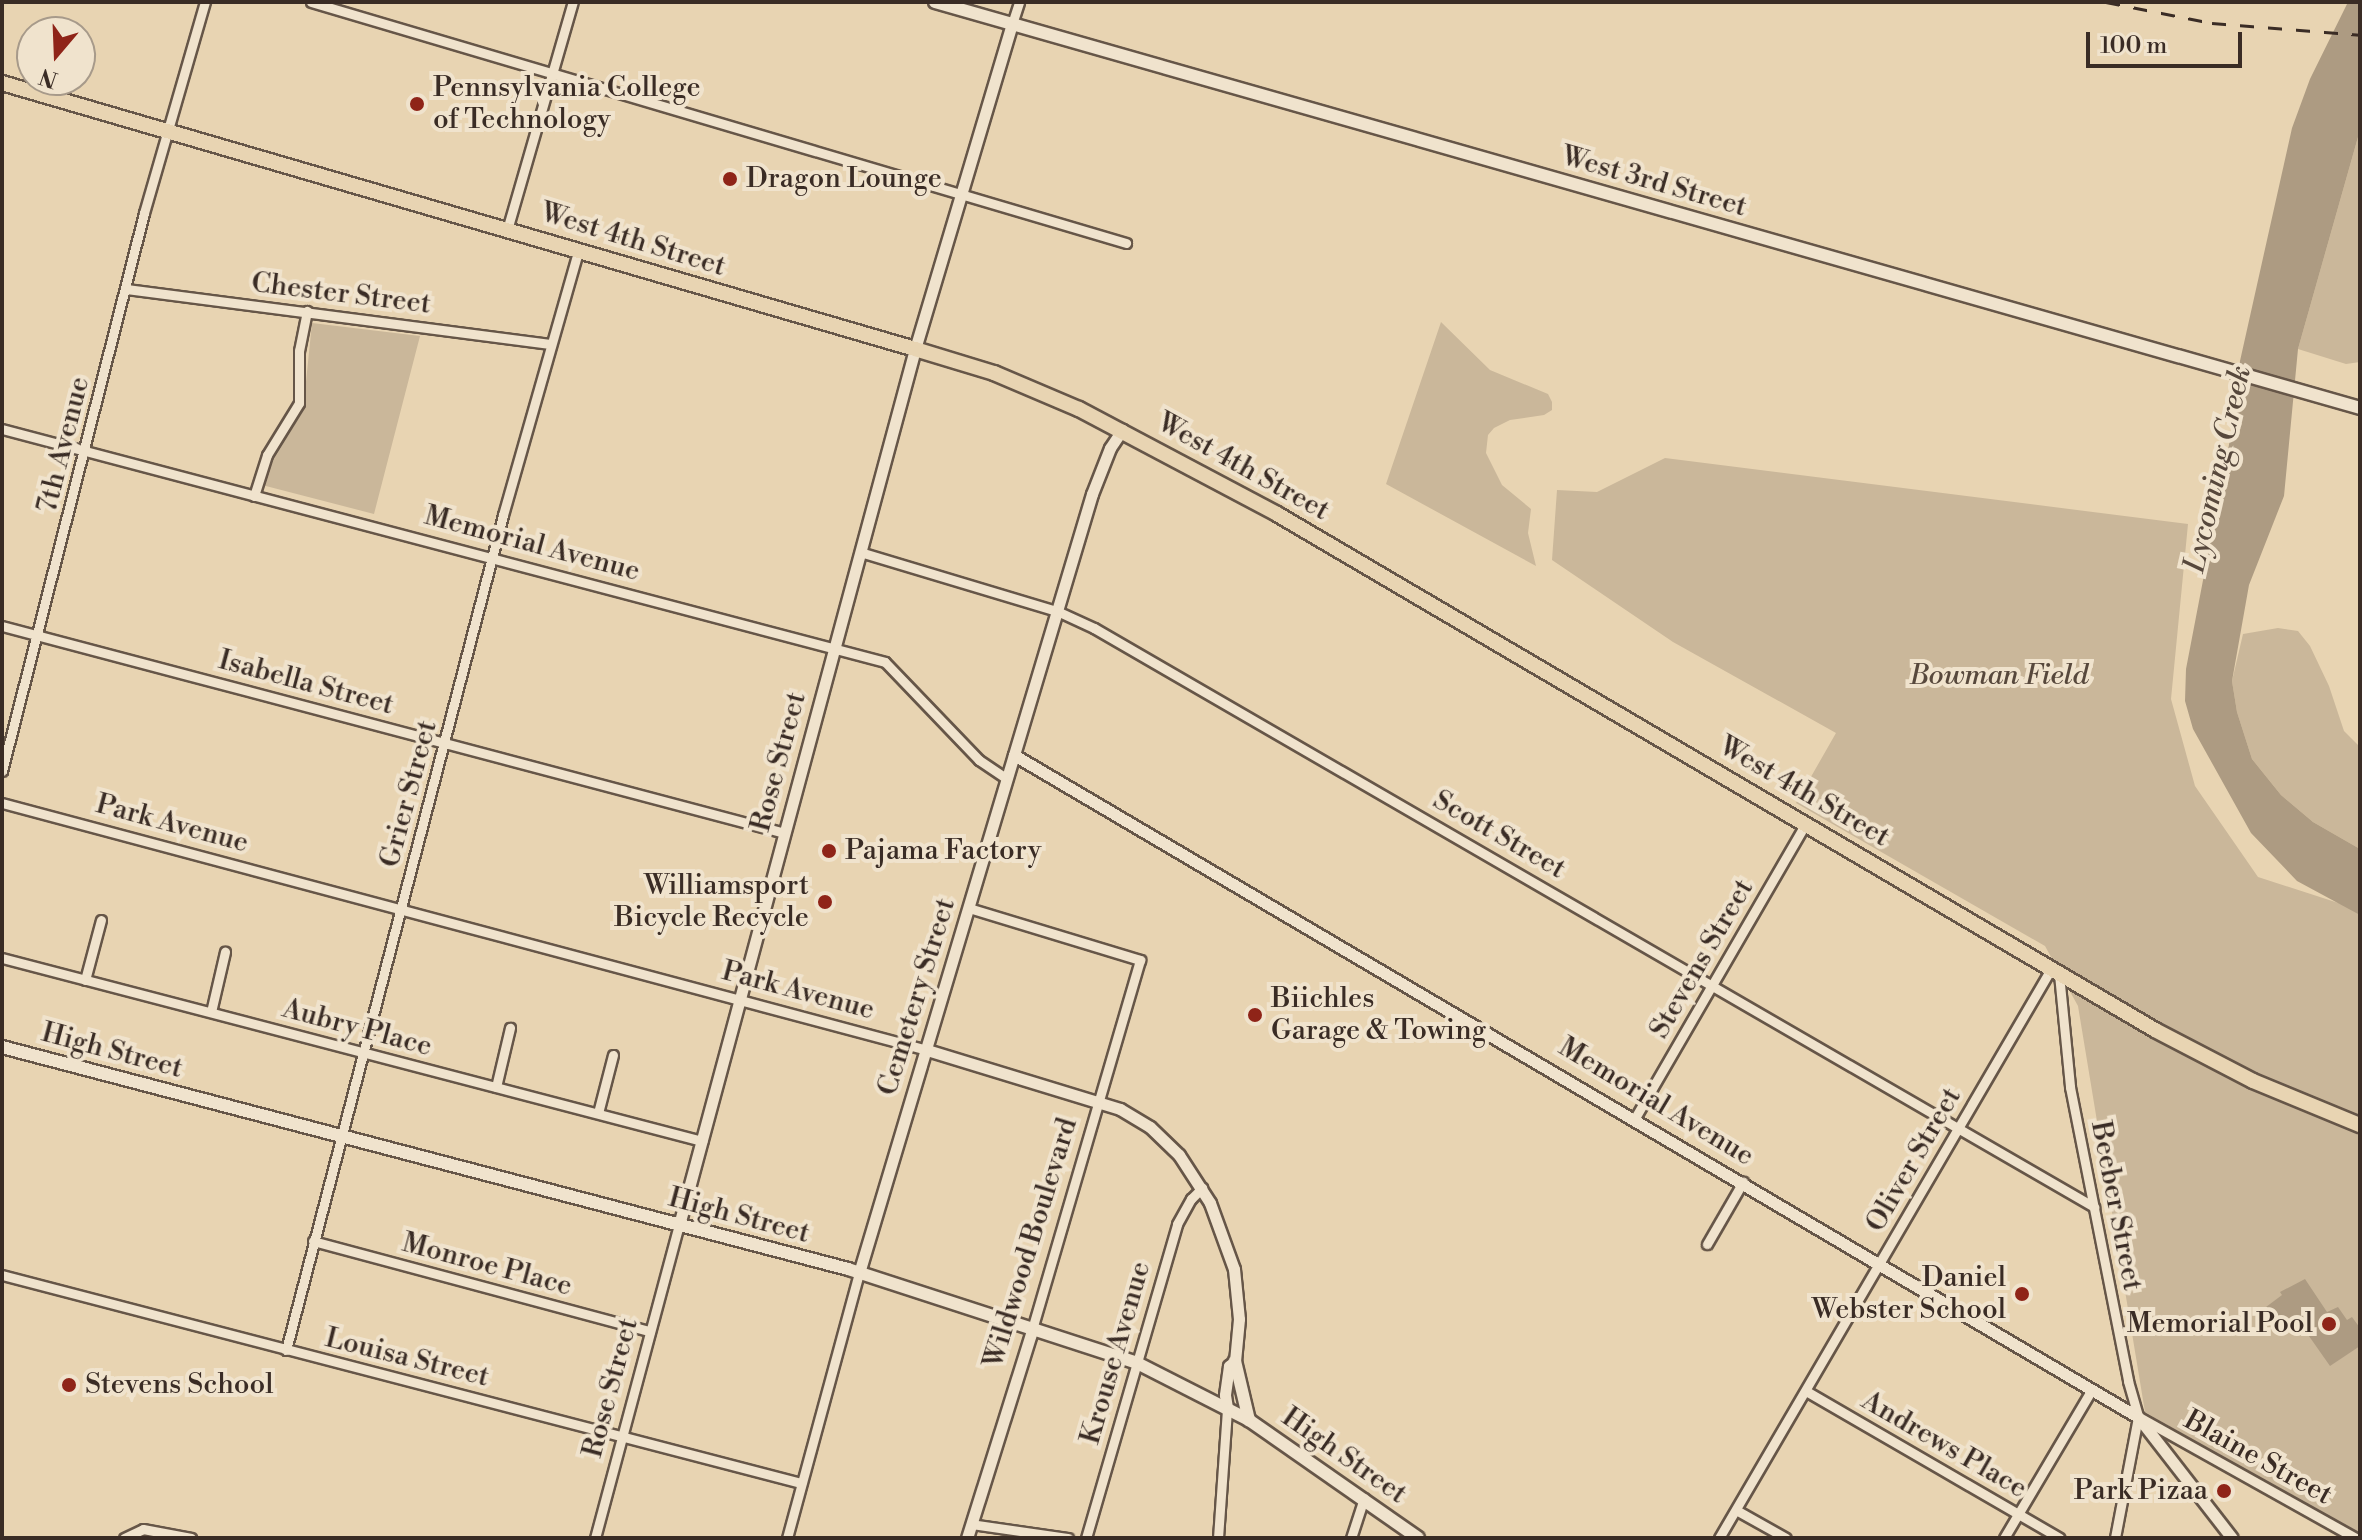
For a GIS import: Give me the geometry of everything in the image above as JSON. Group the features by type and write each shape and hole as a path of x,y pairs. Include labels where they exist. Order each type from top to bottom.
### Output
{"main road":[{"name":"West 3rd Street","path":"935,2 2360,408"},
{"name":"West 4th Street","path":"2,83 994,373 1122,430 1266,508 2055,972 2224,1067 2360,1125"},
{"name":"High Street","path":"2,1047 859,1273 1137,1363 1249,1420 1418,1538"},
{"path":"1235,1361 1249,1420"}],"street":[{"name":"7th Avenue","path":"2,771 144,213 205,2"},
{"path":"311,2 1126,243"},
{"path":"507,230 573,2"},
{"name":"Rose Street","path":"595,1538 915,349 1019,2"},
{"name":"Grier Street","path":"286,1350 549,344 578,251"},
{"name":"Chester Street","path":"127,289 549,344"},
{"path":"254,496 267,455 299,403 299,351 307,311"},
{"name":"Memorial Avenue","path":"2,429 885,662 979,760 1007,779"},
{"name":"Cemetery Street","path":"787,1538 859,1273 1057,611 1102,465 1122,430"},
{"name":"Scott Street","path":"860,552 1057,611 1191,682 2094,1207"},
{"name":"Isabella Street","path":"2,626 785,833"},
{"name":"Memorial Avenue","path":"1014,755 2138,1417 2232,1538"},
{"name":"Park Avenue","path":"2,803 927,1050 1098,1101 1150,1127 1179,1155 1202,1188 1219,1223 1234,1269 1239,1319 1235,1361 1229,1366 1218,1538"},
{"name":"Stevens Street","path":"1635,1118 1806,823"},
{"name":"Wildwood Boulevard","path":"967,1538 1033,1327 1140,960 969,908"},
{"path":"85,980 101,920"},
{"path":"211,1012 225,955"},
{"name":"Aubry Place","path":"2,958 702,1141"},
{"name":"Oliver Street","path":"1719,1538 1958,1129 2055,972"},
{"name":"Beeber Street","path":"2055,972 2070,1087 2128,1381 2138,1417 2115,1538"},
{"path":"496,1087 510,1028"},
{"path":"598,1113 613,1055"},
{"path":"1707,1244 1743,1182"},
{"name":"Krouse Avenue","path":"1086,1538 1177,1224 1191,1199 1202,1188"},
{"name":"Monroe Place","path":"313,1241 650,1331"},
{"name":"Louisa Street","path":"2,1275 801,1483"},
{"path":"2004,1538 2092,1389"},
{"name":"Andrews Place","path":"1806,1391 2060,1538"},
{"name":"Blaine Street","path":"2138,1417 2356,1538"},
{"path":"1351,1538 1364,1498"},
{"path":"1736,1510 1786,1538"},
{"path":"971,1524 1068,1538"},
{"path":"124,1538 143,1529 191,1538"}],"green space":[{"path":"2360,130 2360,362 2346,364 2298,349"},
{"path":"1441,322 1490,370 1548,394 1552,402 1552,410 1544,415 1510,420 1494,428 1488,435 1486,453 1502,485 1531,509 1528,533 1536,566 1386,484"},
{"path":"312,323 420,336 374,514 262,485 268,469 303,411"},
{"name":"Bowman Field","path":"1665,458 2188,524 2171,699 2195,786 2258,877 2360,910 2360,1536 2145,1412 2078,1006 2045,946 1796,803 1836,733 1673,642 1552,560 1557,490 1597,492"},
{"path":"2278,628 2298,631 2310,646 2329,686 2344,731 2360,747 2360,849 2313,822 2281,795 2252,759 2237,712 2232,681 2243,634"}],"shaded area":[{"path":"2348,2 2360,2 2360,130 2298,349 2284,496 2249,585 2232,681 2237,712 2252,759 2281,795 2313,822 2360,849 2360,915 2297,881 2251,833 2193,729 2185,701 2186,669 2232,429 2240,361 2292,128 2310,79"},
{"name":"Memorial Pool","path":"2305,1279 2327,1312 2338,1307 2347,1320 2352,1317 2360,1328 2360,1346 2330,1366 2297,1319 2280,1329 2266,1307 2282,1295 2280,1292"}],"railway":[{"path":"2106,2 2212,23 2360,35"}],"place":[{"name":"Pennsylvania College of Technology","path":"417,104"},
{"name":"Dragon Lounge","path":"730,179"},
{"name":"Pajama Factory","path":"829,851"},
{"name":"Williamsport Bicycle Recycle","path":"825,902"},
{"name":"Biichles Garage & Towing","path":"1255,1015"},
{"name":"Daniel Webster School","path":"2022,1294"},
{"name":"Memorial Pool","path":"2329,1324"},
{"name":"Stevens School","path":"69,1385"},
{"name":"Park Pizaa","path":"2224,1491"}],"water label":[{"name":"Lycoming Creek","path":"2218,469"}]}
